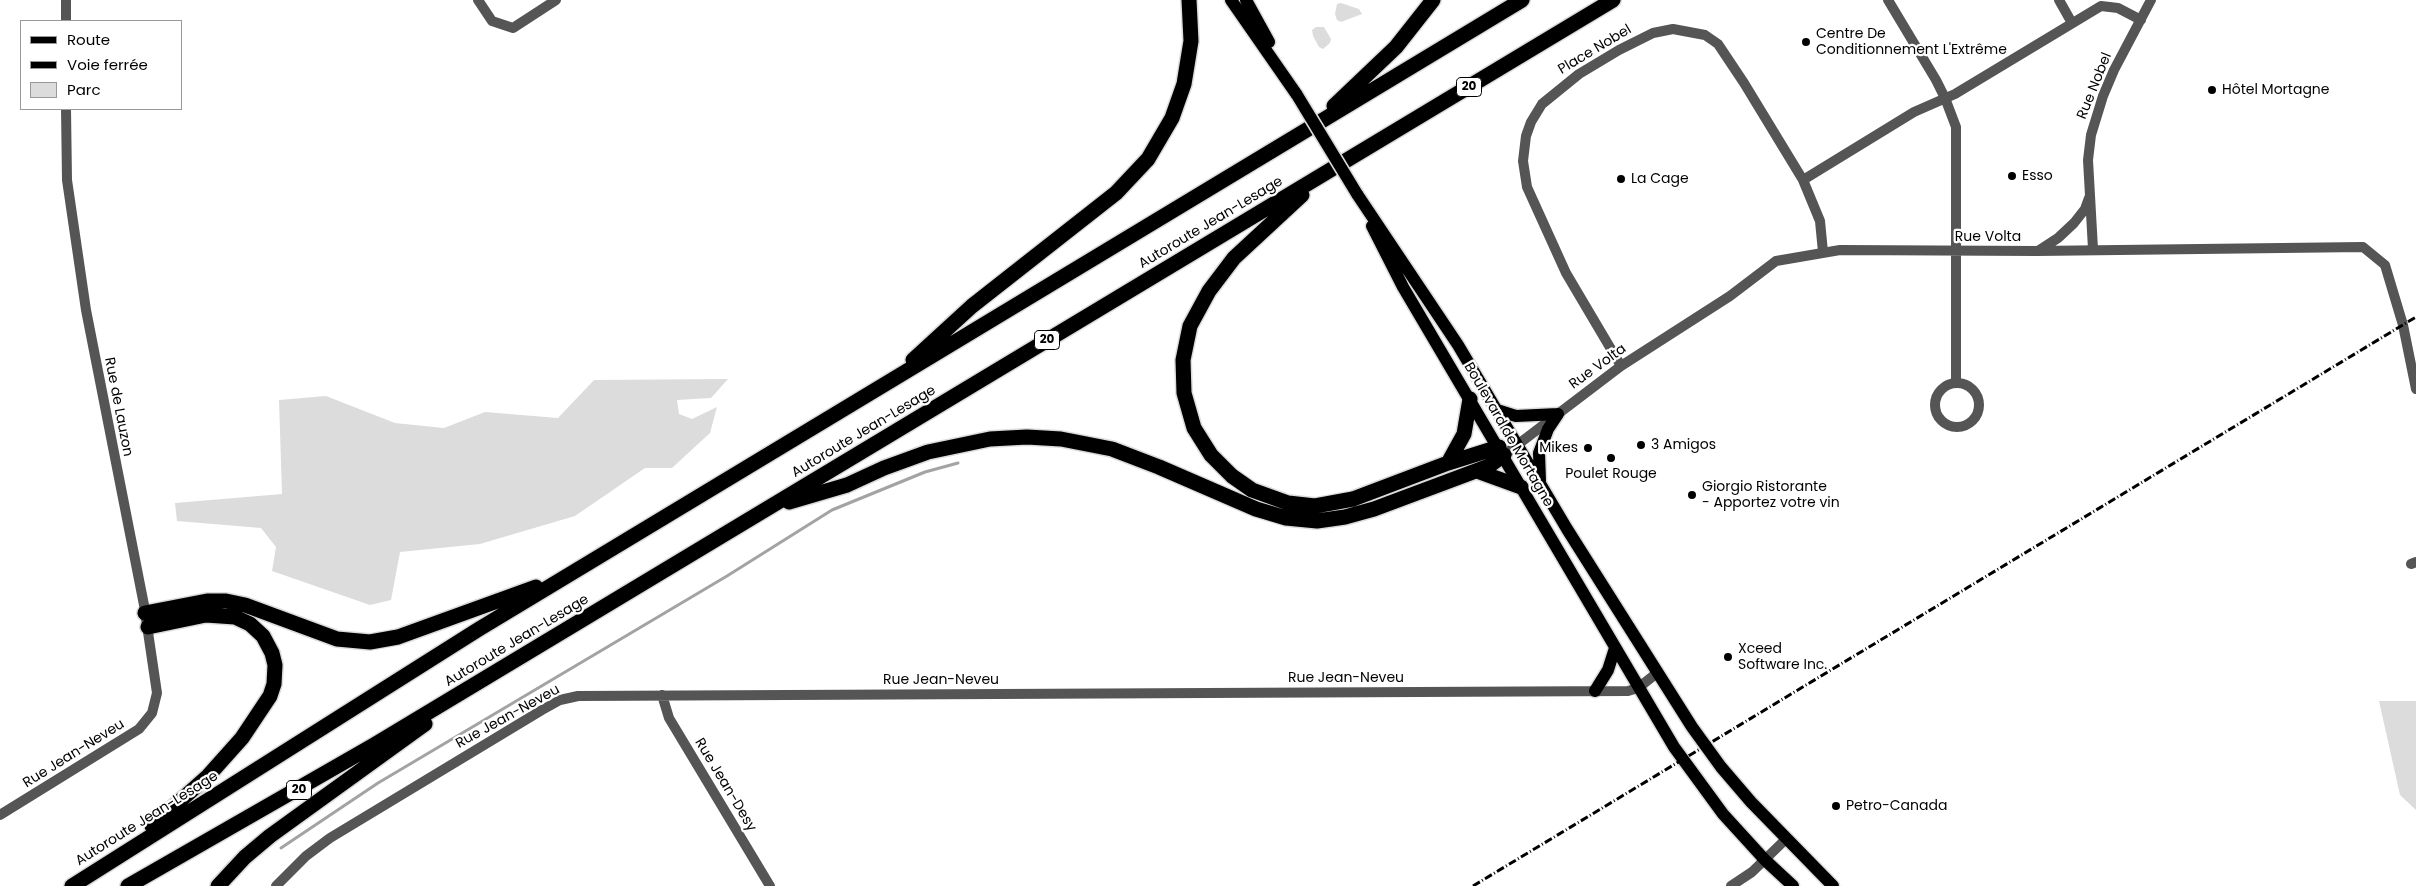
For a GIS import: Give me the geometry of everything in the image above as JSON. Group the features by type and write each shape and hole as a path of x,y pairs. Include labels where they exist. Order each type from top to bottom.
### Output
{"highway":[{"path":"888,383 972,306 1116,193 1148,159 1175,112 1186,79 1191,41 1189,0"},
{"path":"1311,127 1396,47 1432,0"},
{"name":"Autoroute Jean-Lesage","path":"72,886 564,578 1522,0"},
{"name":"Autoroute Jean-Lesage","path":"128,886 282,799 467,690 1613,0"},
{"path":"1325,174 1241,250 1214,283 1198,308 1188,334 1182,368 1185,401 1194,428 1215,460 1239,482 1269,497 1306,506 1325,505 1353,499 1448,463 1501,451"},
{"path":"1448,463 1464,434 1470,399"},
{"path":"769,508 847,485 891,465 928,452 976,441 1015,437 1062,439 1112,450 1159,466 1256,509 1302,520 1326,520 1354,515 1477,471 1492,464 1501,451"},
{"path":"1477,471 1521,487"},
{"path":"146,620 207,601 226,601 245,605 337,639 370,642 398,637 564,578"},
{"path":"120,856 208,776 231,751 260,713 274,684 275,665 270,647 255,628 240,618 224,614 146,620"},
{"path":"218,886 245,857 270,836 407,739 467,690"}],"main road":[{"name":"Boulevard de Mortagne","path":"1231,0 1297,95"},
{"name":"Boulevard de Mortagne","path":"1246,0 1297,95 1357,194 1433,306 1657,673 1717,762 1786,839 1833,886"},
{"name":"Boulevard de Mortagne","path":"1357,194 1386,257 1638,688 1694,776 1723,814 1765,860 1793,886"},
{"path":"1497,410 1516,416 1558,414"},
{"path":"1541,483 1539,453 1545,436 1558,414"},
{"path":"1596,691 1608,670 1615,648"}],"street":[{"path":"66,0 66,20"},
{"path":"478,0 492,21 512,28 556,0"},
{"path":"1888,0 1945,98 1956,128 1954,251 1956,383"},
{"path":"2059,0 2072,23"},
{"name":"Rue Nobel","path":"2093,249 2088,160 2095,118 2114,70 2151,0"},
{"path":"1803,180 1914,112 1945,98 2072,23 2098,3 2118,8 2142,20"},
{"name":"Place Nobel","path":"1620,366 1566,273 1527,187 1522,161 1524,141 1530,122 1542,104 1579,74 1634,42 1673,29 1691,30 1705,35 1718,44 1803,180 1820,221 1823,252"},
{"name":"Rue de Lauzon","path":"66,110 67,180 86,310 157,683 154,708"},
{"path":"2037,251 2058,238 2074,223 2085,208 2090,195"},
{"name":"Rue Volta","path":"1501,451 1517,444 1620,366 1730,296 1776,261 1840,250 2037,251 2363,247 2385,265 2403,325 2416,389"},
{"path":"1956,383 1963,384 1974,392 1978,405 1974,418 1962,426 1955,426 1942,421 1935,408 1938,394 1942,388 1956,383"},
{"path":"1638,688 1657,673"},
{"name":"Rue Jean-Neveu","path":"276,886 300,861 324,842 556,702 591,694 1628,691 1638,688"},
{"name":"Rue Jean-Desy","path":"662,695 669,718 770,886"},
{"name":"Rue Jean-Neveu","path":"0,815 128,738 142,726 154,708"},
{"path":"1730,886 1752,872 1786,839"}],"green space":[{"path":"1341,3 1359,9 1362,14 1341,22 1337,20 1335,14 1337,4"},
{"path":"1316,27 1324,27 1331,39 1330,43 1323,49 1319,47 1313,36 1312,30"},
{"path":"728,379 711,398 677,400 679,414 692,419 717,407 710,433 672,468 645,468 575,516 480,544 400,552 391,600 370,605 272,571 276,547 261,528 177,521 175,503 282,494 279,400 326,396 395,423 444,428 485,412 558,418 594,380"},
{"path":"2379,701 2416,701 2416,810 2400,795"}],"waterway":[{"path":"281,848 378,783 727,576 832,510 925,472 958,463"}],"railway":[{"path":"1473,886 2416,317"}],"place":[{"name":"Centre De Conditionnement L'Extrême","path":"1806,42"},
{"name":"Hôtel Mortagne","path":"2212,90"},
{"name":"Esso","path":"2012,176"},
{"name":"La Cage","path":"1621,179"},
{"name":"3 Amigos","path":"1641,445"},
{"name":"Mikes","path":"1588,448"},
{"name":"Poulet Rouge","path":"1611,458"},
{"name":"Giorgio Ristorante - Apportez votre vin","path":"1692,495"},
{"name":"Xceed Software Inc.","path":"1728,657"},
{"name":"Petro-Canada","path":"1836,806"}]}
